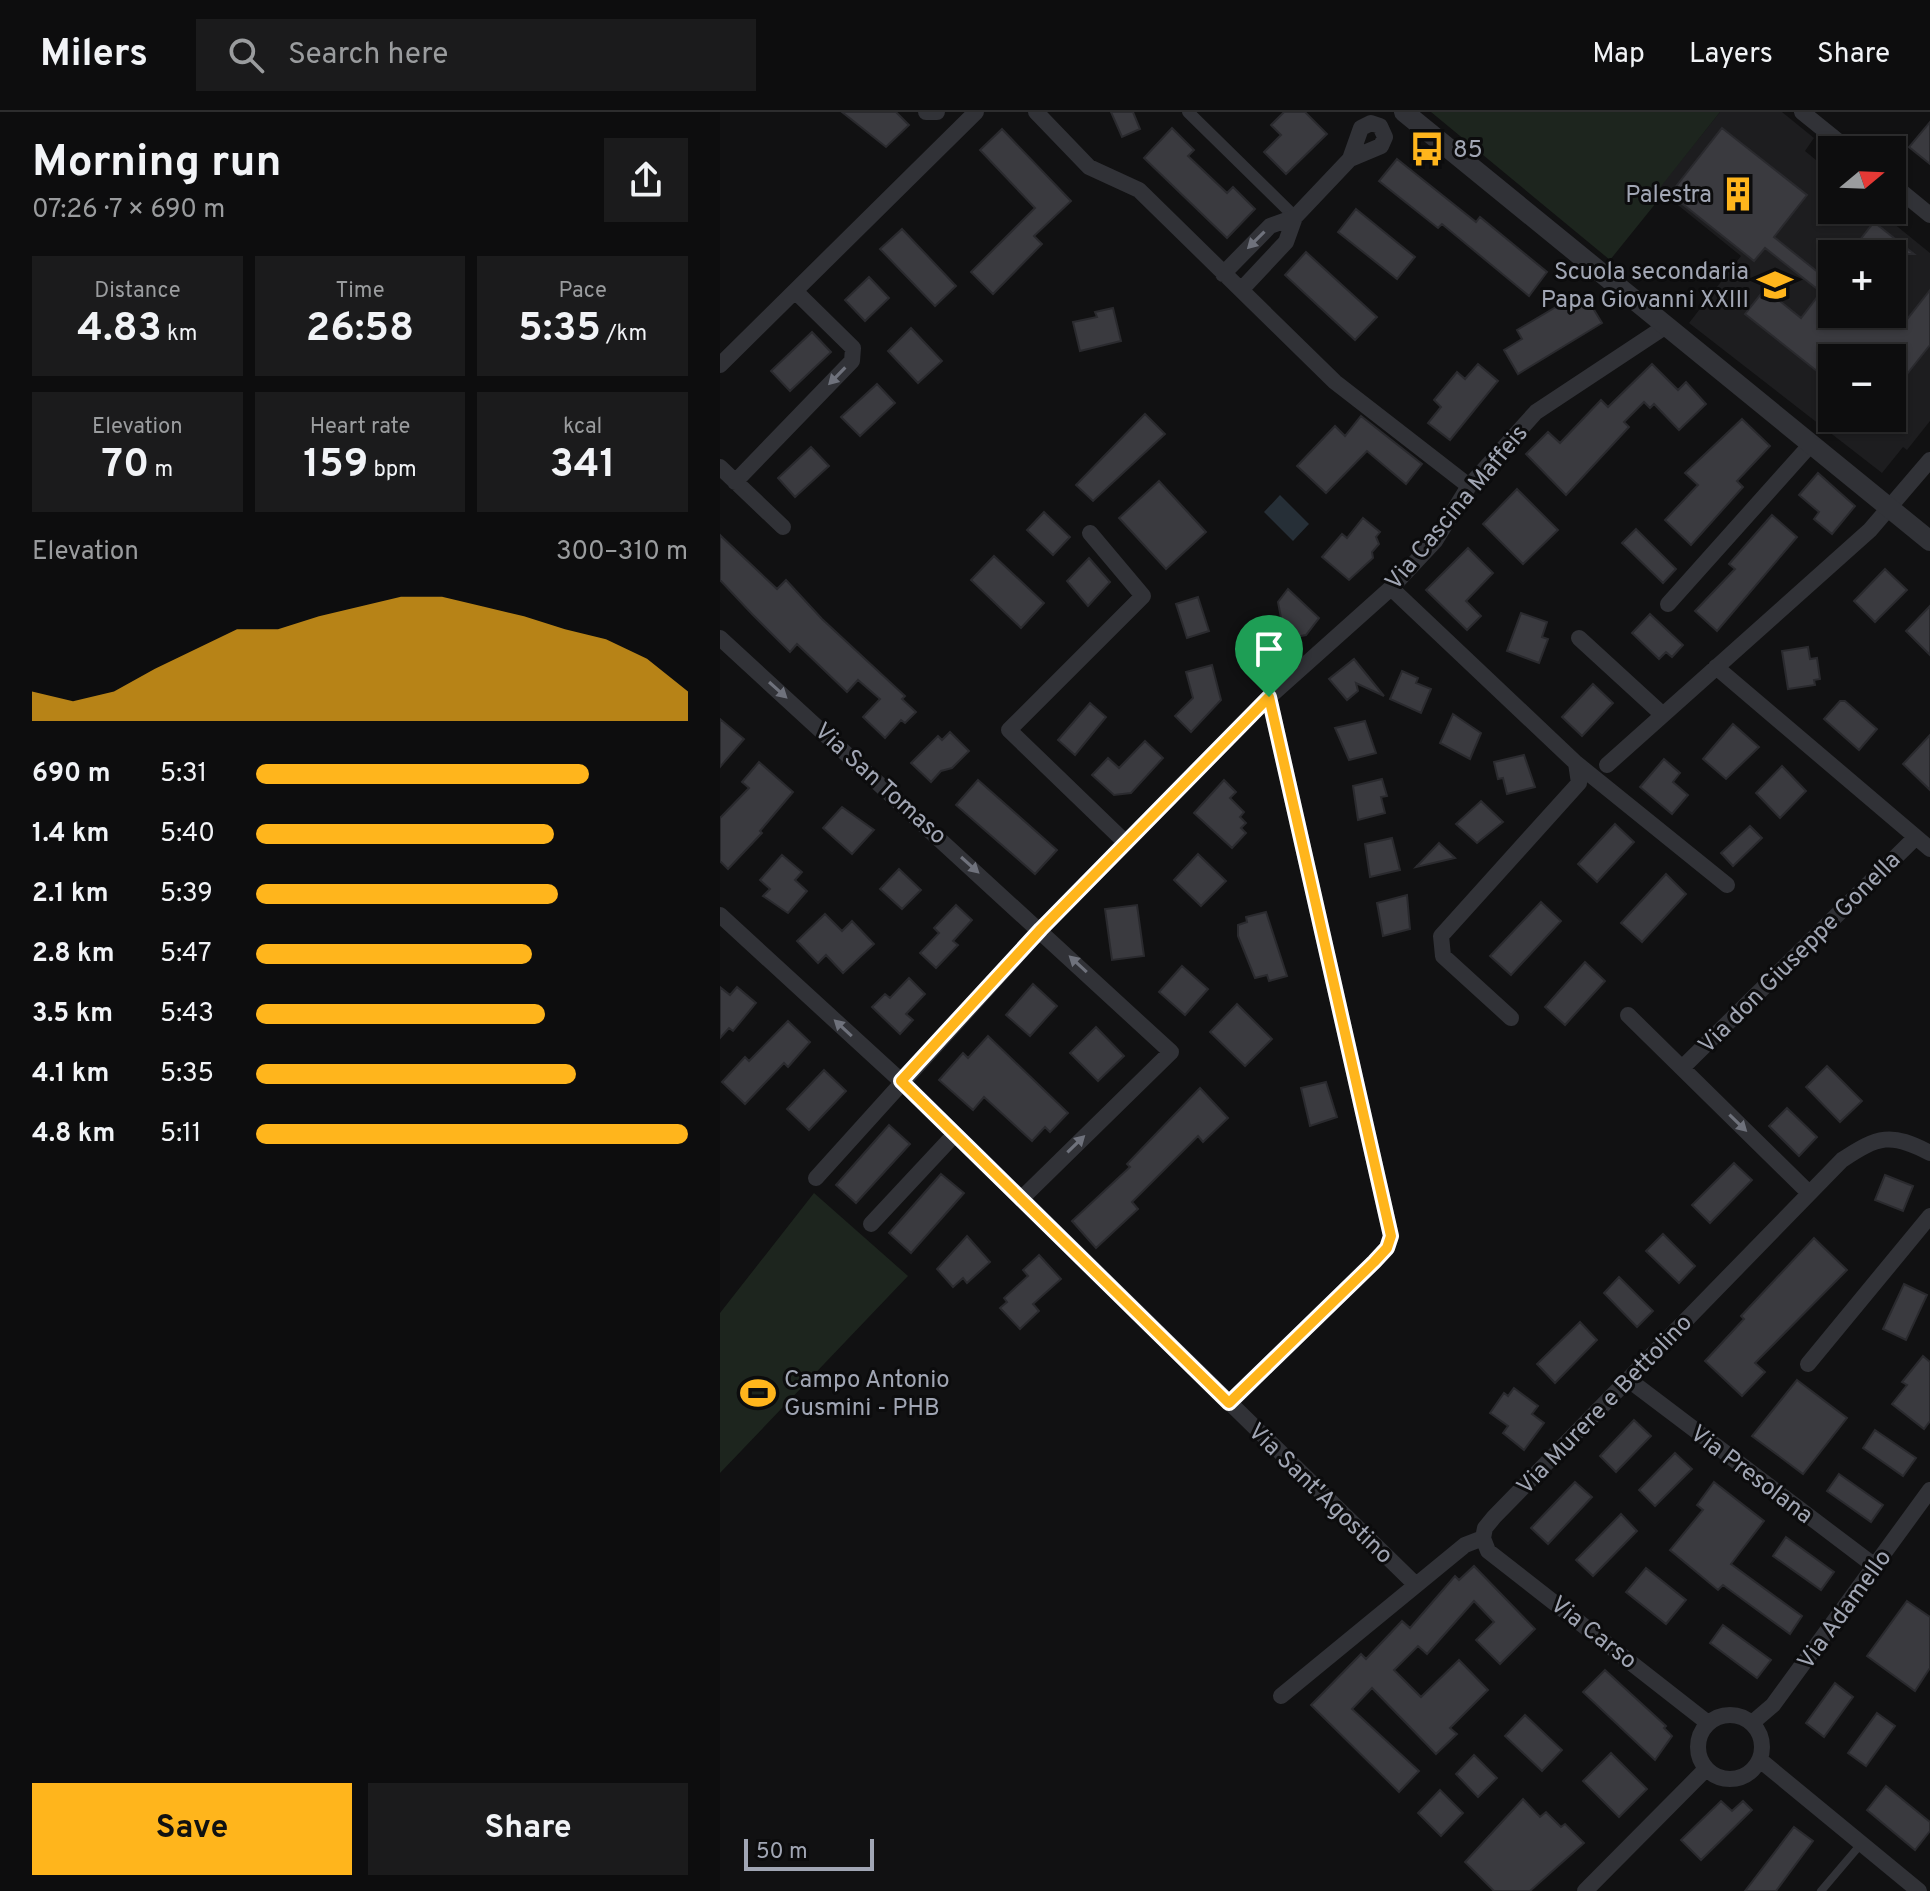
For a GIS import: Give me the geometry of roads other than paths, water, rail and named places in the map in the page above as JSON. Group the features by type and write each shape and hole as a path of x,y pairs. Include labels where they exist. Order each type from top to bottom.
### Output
{"street":[{"path":"926,112 937,112"},
{"path":"720,365 976,112"},
{"path":"1036,112 1089,167 1139,190 1335,382 1469,486"},
{"path":"1188,112 1295,217"},
{"path":"1404,112 1930,541"},
{"path":"1802,112 1832,136"},
{"path":"1241,290 1286,242 1295,217 1350,159"},
{"path":"1906,195 1930,215"},
{"path":"1223,274 1270,226 1295,217"},
{"path":"735,482 852,361 853,348 795,291"},
{"name":"Via Cascina Maffeis","path":"816,1178 1041,929 1269,697 1391,588 1435,541 1469,486 1536,412 1666,326"},
{"path":"1668,604 1812,443"},
{"path":"1607,765 1870,530 1930,460"},
{"path":"720,467 783,527"},
{"path":"1090,533 1143,596 1009,730 1126,843"},
{"path":"1391,588 1576,763 1727,885"},
{"name":"Via San Tomaso","path":"720,638 1041,929"},
{"path":"1579,638 1663,715"},
{"name":"Via don Giuseppe Gonella","path":"1716,667 1930,849"},
{"path":"1229,1403 1374,1262 1387,1248 1391,1236 1269,697"},
{"path":"1511,1018 1443,956 1441,936 1579,783 1576,763"},
{"name":"Via don Giuseppe Gonella","path":"1682,1068 1916,837"},
{"path":"720,915 901,1081"},
{"path":"1021,1199 1171,1052 1041,929"},
{"name":"Via don Giuseppe Gonella","path":"1628,1015 1808,1192"},
{"name":"Via Sant'Agostino","path":"901,1081 1416,1585"},
{"path":"871,1224 955,1134"},
{"name":"Via Murere e Bettolino","path":"1281,1696 1465,1545 1483,1538 1485,1528 1494,1517 1842,1160 1873,1139 1898,1138 1930,1153"},
{"path":"1808,1364 1930,1216"},
{"name":"Via Presolana","path":"1629,1380 1876,1567"},
{"name":"Via Adamello","path":"1752,1723 1773,1705 1930,1490"},
{"name":"Via Carso","path":"1483,1538 1488,1551 1708,1723"},
{"path":"1735,1715 1752,1723 1762,1740 1760,1760 1754,1769 1736,1779 1725,1779 1706,1769 1698,1751 1702,1731 1708,1723 1735,1715"},
{"path":"1760,1760 1920,1891 1930,1880"},
{"path":"1585,1891 1706,1769"}],"lane":[{"path":"1821,1891 1861,1844"}],"place":[{"name":"85","path":"1427,149"},
{"name":"Palestra","path":"1738,194"},
{"name":"Scuola secondaria Papa Giovanni XXIII","path":"1775,285"},
{"name":"Campo Antonio Gusmini - PHB","path":"758,1393"}]}
